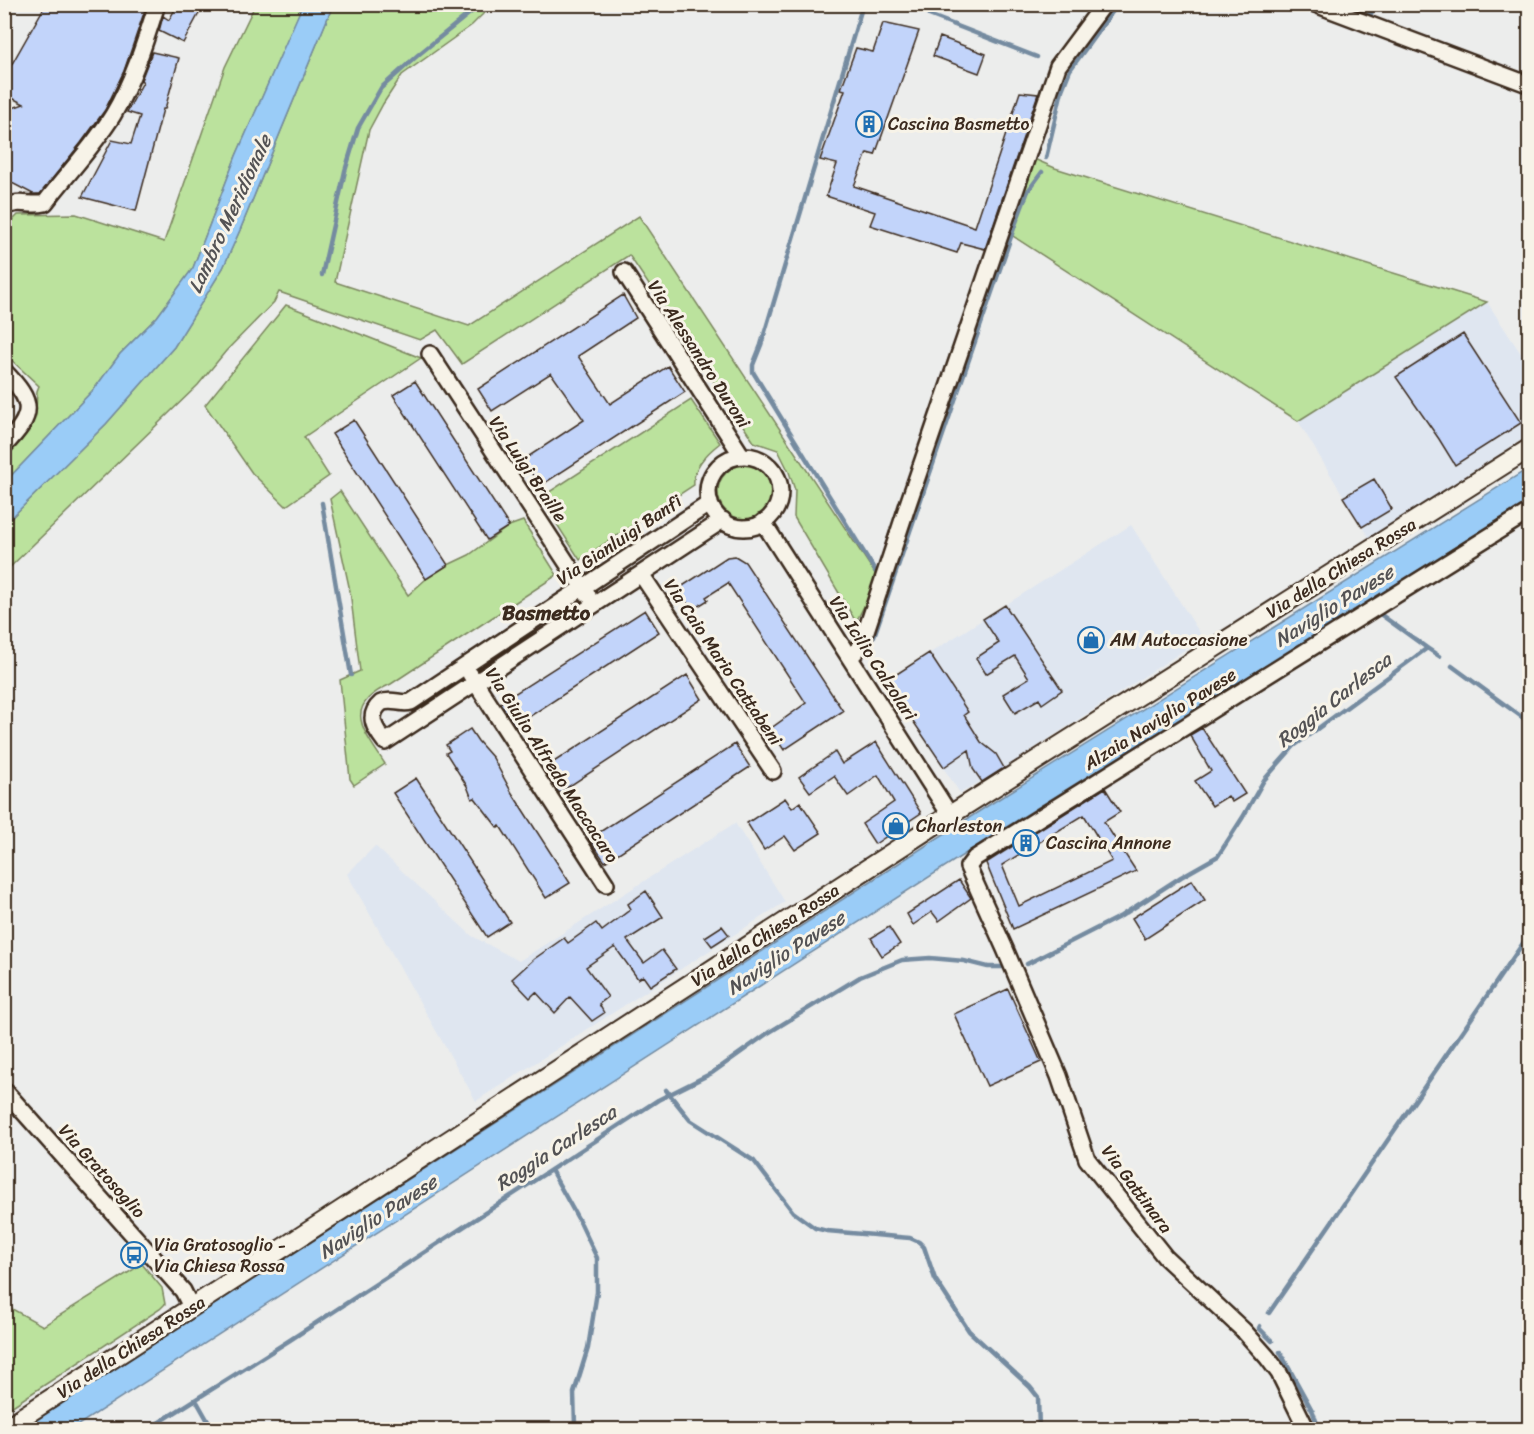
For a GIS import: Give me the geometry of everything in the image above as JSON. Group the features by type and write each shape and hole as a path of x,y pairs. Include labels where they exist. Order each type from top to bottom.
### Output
{"main road":[{"name":"Via della Chiesa Rossa","path":"4,1429 950,815 1530,448"}],"street":[{"path":"5,207 15,202 35,205 45,203 102,131 113,115 138,62 157,4"},
{"path":"850,658 861,646 1058,66 1104,4"},
{"path":"1315,4 1530,85"},
{"name":"Via Alessandro Duroni","path":"624,272 742,456"},
{"name":"Via Luigi Braille","path":"430,354 594,604"},
{"path":"4,371 24,395 28,410 23,425 4,446"},
{"path":"742,456 764,462 774,472 780,488 779,502 773,513 755,526 742,528 723,520 715,513 710,503 708,488 716,470 726,461 742,456"},
{"name":"Via Gianluigi Banfi","path":"710,503 411,702 391,700 381,703 373,714 372,722 385,742 723,520"},
{"name":"Alzaia Naviglio Pavese","path":"968,867 975,858 1530,511"},
{"name":"Via Icilio Calzolari","path":"763,522 950,815"},
{"name":"Via Caio Mario Cattabeni","path":"640,574 773,771"},
{"name":"Via Giulio Alfredo Maccacaro","path":"465,667 606,884"},
{"name":"Via Gattinara","path":"968,867 1059,1076 1087,1159 1165,1257 1243,1330 1268,1357 1283,1381 1307,1430"},
{"name":"Via Gratosoglio","path":"4,1090 183,1291 191,1307"}],"shaded area":[{"path":"1487,302 1529,366 1529,435 1369,538 1298,421"},
{"path":"1131,525 1203,638 1004,768 960,793 886,681"},
{"path":"735,823 785,902 476,1101 347,874 375,846 472,936 519,961"}],"green space":[{"path":"493,4 472,25 402,75 383,104 369,130 335,282 469,326 639,216 878,578 856,622 794,517 795,490 778,450 754,442 629,255 462,364 437,330 420,340 279,292 274,302 226,351 198,385 5,572 5,524 106,424 174,347 223,268 333,5"},
{"path":"255,5 303,5 236,156 193,268 157,317 120,354 95,388 5,482 5,456 23,434 36,411 39,386 5,354 5,228 18,215 76,214 164,242 225,67"},
{"path":"1027,156 1055,168 1487,302 1298,421 1002,229"},
{"path":"286,305 421,358 304,437 329,476 286,506 252,473 205,405"},
{"path":"691,400 720,443 698,467 694,485 580,560 540,498"},
{"path":"745,465 755,467 764,473 770,482 772,492 770,502 764,511 755,517 745,519 735,517 726,511 720,502 718,492 720,482 726,473 735,467"},
{"path":"340,491 408,595 426,579 469,555 509,526 523,521 557,575 391,684 375,692 366,701 361,710 364,730 385,764 354,785 350,779 340,680 360,671 350,591 330,499"},
{"path":"142,1264 162,1288 165,1304 5,1411 5,1305 43,1326"}],"water":[{"name":"Lambro Meridionale","path":"303,4 333,5 223,268 174,347 106,424 5,524 5,482 95,388 120,354 157,317 193,268 236,156"},
{"name":"Naviglio Pavese","path":"1529,468 1529,501 1005,828 72,1429 21,1429 989,805"}],"building":[{"path":"46,4 147,4 124,71 105,110 40,194 33,194 8,181 4,171 4,111 24,104 4,94 4,78"},
{"path":"178,4 204,4 183,43 159,31 163,16 169,20"},
{"name":"Cascina Basmetto","path":"883,23 919,31 875,155 867,153 854,186 975,227 1020,92 1038,94 985,249 961,243 957,253 870,225 875,212 826,196 837,164 820,160 845,90 841,89 856,48 873,52"},
{"path":"940,37 986,54 979,73 933,56"},
{"path":"152,52 179,58 136,211 82,197 112,140 131,144 140,116 127,112 143,82 141,80"},
{"path":"623,295 636,318 578,356 610,404 668,366 685,392 540,486 523,460 584,420 551,373 492,411 478,389"},
{"path":"1463,334 1521,423 1455,465 1396,377"},
{"path":"415,381 509,526 487,540 393,395"},
{"path":"354,420 448,565 426,579 332,434"},
{"path":"1374,479 1392,509 1362,527 1343,497"},
{"path":"735,556 745,562 843,711 784,750 770,729 806,703 728,583 706,597 708,600 692,610 678,589 727,557"},
{"path":"1005,605 1062,690 1042,704 1039,699 1015,713 1003,694 1029,678 1015,656 986,674 976,658 999,643 983,619"},
{"path":"645,610 659,632 515,726 500,703"},
{"path":"929,653 968,712 964,715 981,742 996,754 1004,768 982,782 973,769 969,750 944,767 886,681"},
{"path":"687,675 702,699 559,793 543,769"},
{"path":"1202,728 1245,794 1232,802 1228,796 1212,806 1195,781 1211,771 1190,735"},
{"path":"470,729 493,758 512,793 570,883 546,898 500,826 498,828 475,798 472,799 467,786 446,753 450,751 446,745"},
{"path":"876,742 921,813 875,844 862,824 894,802 878,775 848,796 834,776 810,792 799,777 835,752 842,764"},
{"path":"735,744 750,767 605,862 589,839"},
{"path":"416,778 510,922 487,937 393,793"},
{"path":"1105,788 1120,812 1104,822 1136,871 1013,929 986,863","holes":["1084,815 1112,861 1019,906 1002,865"]},
{"path":"785,798 792,808 800,802 821,833 795,850 785,836 764,850 747,823"},
{"path":"959,880 971,898 939,921 932,912 913,925 907,914"},
{"path":"1192,880 1205,900 1145,939 1132,918"},
{"path":"646,891 663,917 627,940 644,963 662,950 676,969 650,986 643,976 638,979 615,947 586,967 608,997 599,1004 604,1013 592,1021 570,997 555,1013 536,992 530,998 512,979 534,959 564,938 568,943 596,923 602,931 631,909 628,904"},
{"path":"722,926 729,935 712,946 705,937"},
{"path":"889,927 900,944 882,956 871,938"},
{"path":"1008,989 1041,1062 987,1086 954,1014"}],"waterway":[{"path":"322,275 345,171 358,128 381,88 481,4"},
{"path":"863,4 761,345 753,365 753,372 879,577"},
{"path":"903,4 913,9"},
{"path":"1046,158 1062,90 1070,70 1118,4"},
{"path":"1297,4 1314,11"},
{"path":"1343,4 1366,15 1371,14 1374,4"},
{"path":"929,15 1037,57"},
{"path":"874,636 1015,225 1028,191 1042,172"},
{"path":"322,503 351,675"},
{"name":"Roggia Carlesca","path":"1027,964 1121,916 1218,856 1264,780 1294,746 1427,648 1380,614"},
{"path":"1427,648 1439,656"},
{"path":"1452,666 1530,723"},
{"path":"1269,1313 1530,933"},
{"name":"Roggia Carlesca","path":"147,1430 290,1340 658,1100 712,1073 768,1033 860,977 902,960 930,958 964,961 988,967 1004,967"},
{"path":"666,1090 690,1120 754,1161 793,1212 815,1228 910,1238 919,1242 924,1247 935,1279 969,1331 1038,1397 1039,1430"},
{"path":"551,1170 597,1258 597,1292 588,1348 574,1393 577,1430"},
{"path":"1260,1326 1259,1328 1272,1341"},
{"path":"1280,1352 1313,1412 1319,1430"},
{"path":"196,1400 213,1430"}],"place":[{"name":"Cascina Basmetto","path":"869,124"},
{"name":"AM Autoccasione","path":"1091,640"},
{"name":"Charleston","path":"896,826"},
{"name":"Cascina Annone","path":"1026,843"},
{"name":"Via Gratosoglio - Via Chiesa Rossa","path":"134,1255"}],"district":[{"name":"Basmetto","path":"546,613"}]}
